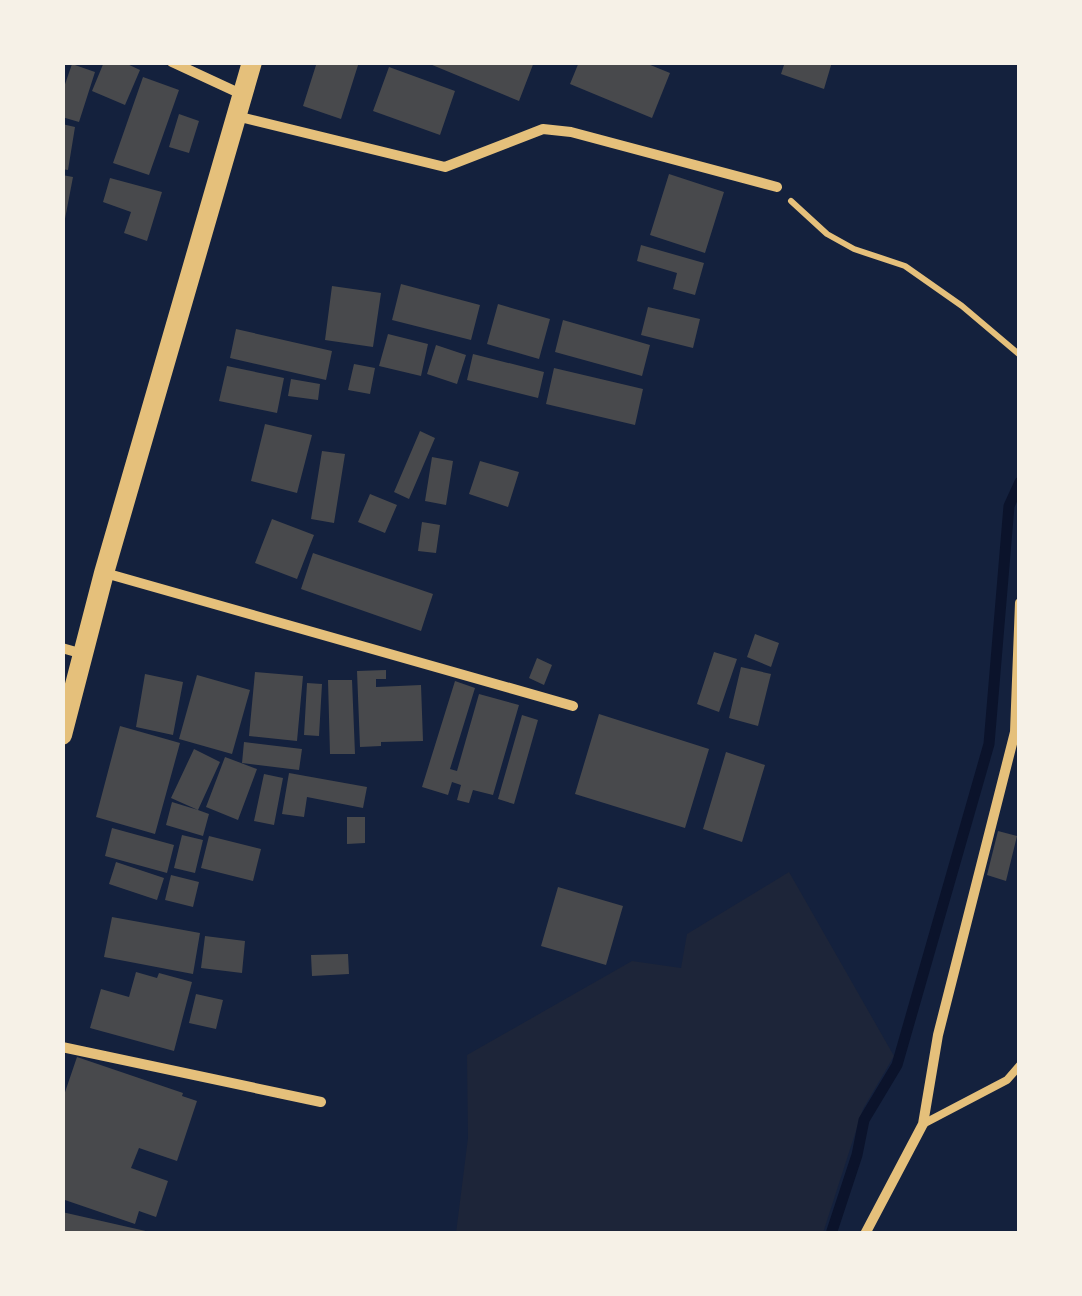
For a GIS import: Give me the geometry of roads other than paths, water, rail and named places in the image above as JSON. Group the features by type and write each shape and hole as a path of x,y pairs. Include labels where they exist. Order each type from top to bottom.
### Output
{"main road":[{"path":"62,735 73,651 104,573 252,62"}],"street":[{"path":"172,62 242,94"},
{"path":"236,116 445,168 542,129 572,132 777,187"},
{"path":"104,573 573,706"},
{"path":"865,1234 923,1124 938,1035 1015,732 1020,603"},
{"path":"62,1048 321,1102"}],"lane":[{"path":"923,1124 1006,1080 1020,1065"}],"waterway":[{"path":"831,1234 857,1155 864,1120 897,1065 989,744 1009,506 1020,482"}]}
